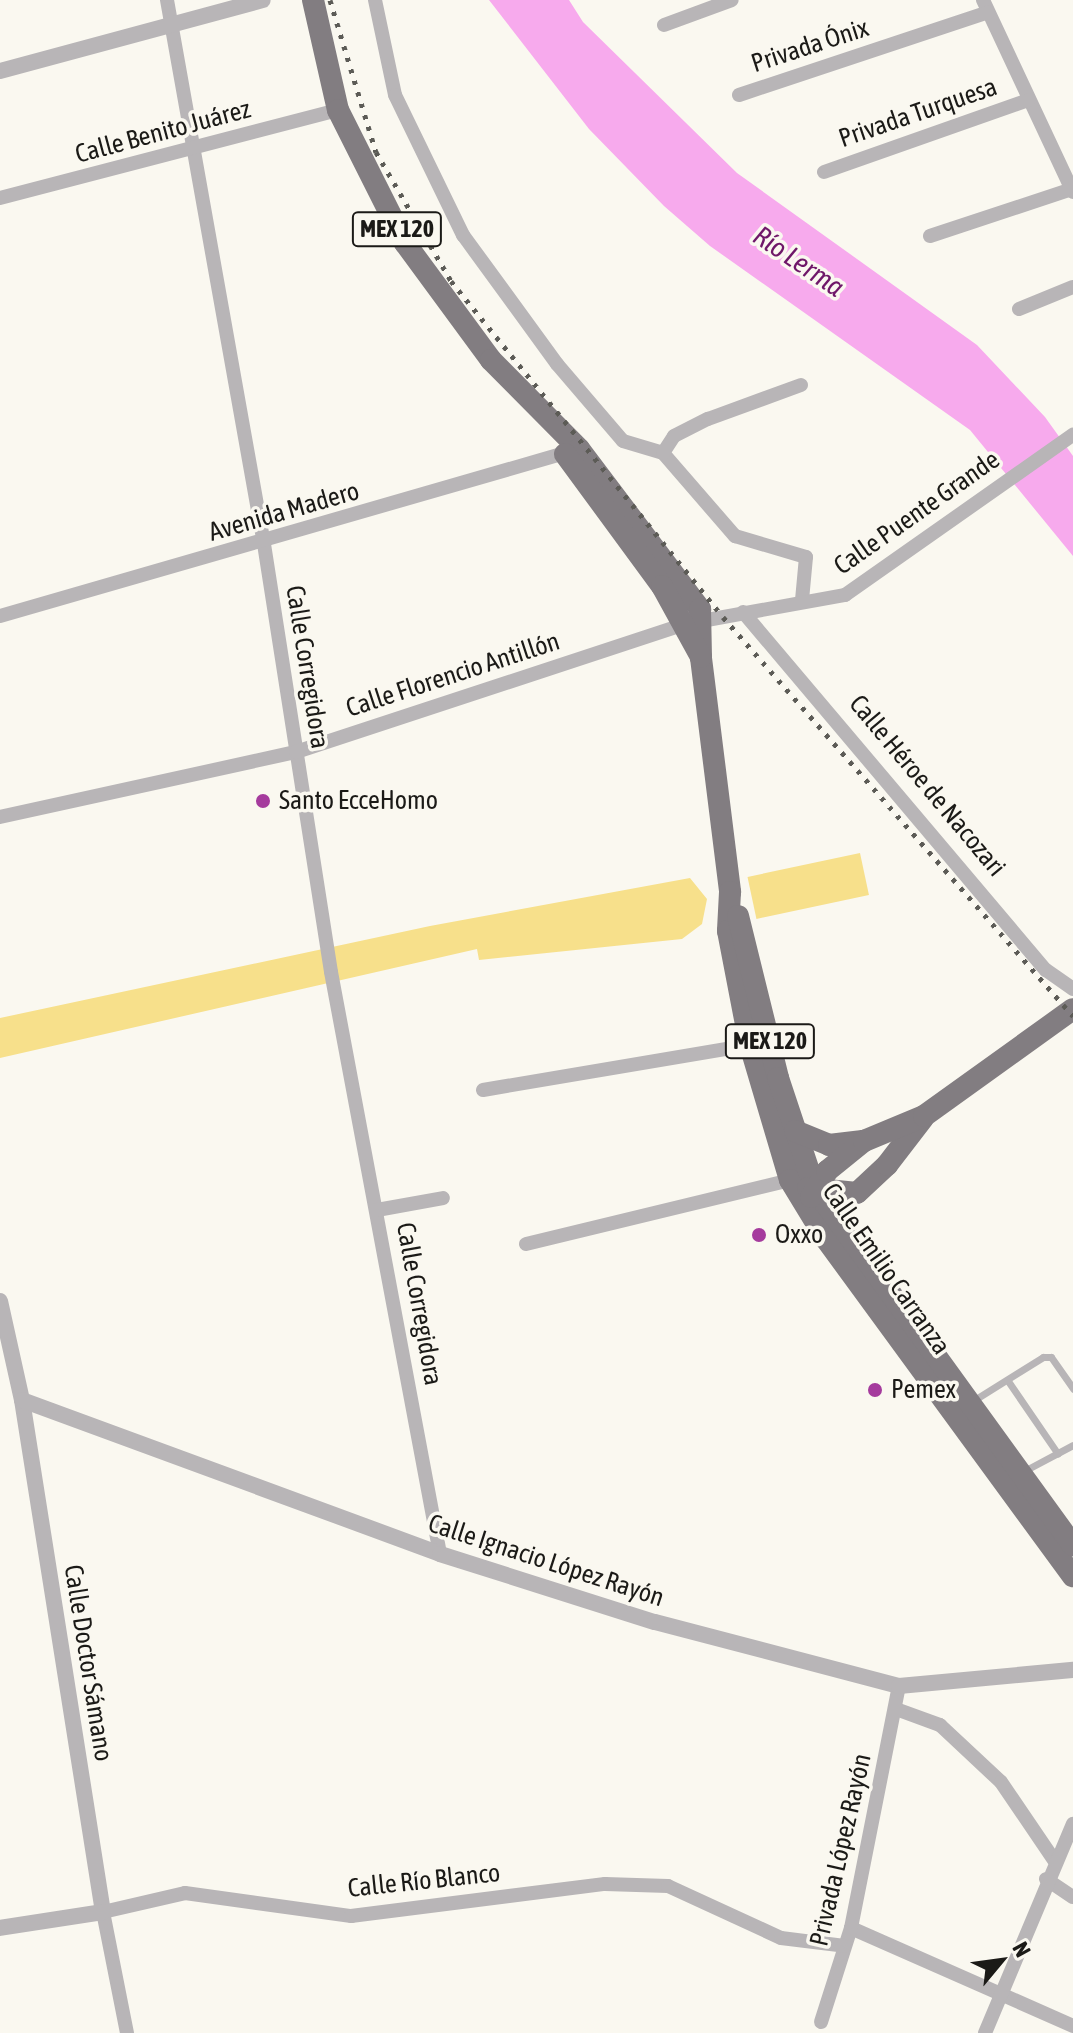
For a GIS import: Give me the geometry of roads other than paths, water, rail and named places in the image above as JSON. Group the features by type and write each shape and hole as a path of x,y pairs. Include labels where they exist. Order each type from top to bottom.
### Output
{"main road":[{"name":"MEX 120","path":"313,0 338,110 380,198 434,290 572,451 694,623 730,892 795,1131 801,1191"},
{"name":"MEX 120","path":"730,892 728,931 750,1045 801,1191"},
{"path":"795,1131 829,1145 864,1141 924,1116 1073,1009"},
{"path":"846,1233 845,1220 857,1193 881,1172 924,1116"},
{"path":"801,1191 864,1141"},
{"path":"801,1191 857,1193"},
{"name":"Calle Emilio Carranza","path":"801,1191 846,1233 1073,1546"},
{"name":"Calle Emilio Carranza","path":"801,1191 1073,1576"}],"street":[{"name":"Calle Corregidora","path":"167,0 264,544 296,752 440,1554"},
{"path":"0,71 263,0"},
{"path":"375,0 395,95 463,235 557,364 623,441 663,453 735,536 806,557 802,600"},
{"path":"664,25 732,0"},
{"path":"930,236 1072,190 985,6"},
{"name":"Privada Ónix","path":"739,95 985,6"},
{"name":"Privada Turquesa","path":"824,172 1029,100"},
{"name":"Calle Benito Juárez","path":"0,198 195,150 338,110"},
{"path":"1019,309 1073,287"},
{"path":"663,453 674,436 696,424 801,385"},
{"name":"Calle Puente Grande","path":"694,623 802,600 845,595 1073,435"},
{"name":"Avenida Madero","path":"0,616 264,544 572,451"},
{"name":"Calle Héroe de Nacozari","path":"743,612 1046,970 1073,989"},
{"name":"Calle Florencio Antillón","path":"0,817 296,752 694,623"},
{"path":"483,1090 750,1045"},
{"path":"526,1244 801,1191"},
{"path":"377,1210 443,1198"},
{"name":"Calle Doctor Sámano","path":"0,1301 22,1400 103,1912 127,2033"},
{"name":"Calle Ignacio López Rayón","path":"22,1400 440,1554 655,1622 899,1686 1073,1670"},
{"name":"Privada López Rayón","path":"821,2022 851,1928 899,1686"},
{"path":"896,1709 940,1725 1001,1782 1054,1860"},
{"path":"985,2033 1054,1860 1073,1824"},
{"path":"1046,1879 1073,1897"},
{"name":"Calle Río Blanco","path":"0,1928 103,1912 185,1893 351,1916 605,1884 668,1886 781,1938 845,1946"},
{"path":"851,1928 1002,1991 1073,2026"}],"lane":[{"path":"969,1403 1051,1357 1073,1389"},
{"path":"1008,1381 1058,1454"},
{"path":"1018,1473 1073,1445"}],"water":[{"name":"Río Lerma","path":"489,0 569,0 583,22 737,173 977,345 1045,417 1073,456 1073,556 970,430 710,246 664,206 589,129"}],"railway":[{"path":"330,0 376,152 451,281 723,617 1073,1016"}],"place":[{"name":"Santo EcceHomo","path":"263,801"},
{"name":"Oxxo","path":"759,1235"},
{"name":"Pemex","path":"875,1390"}]}
